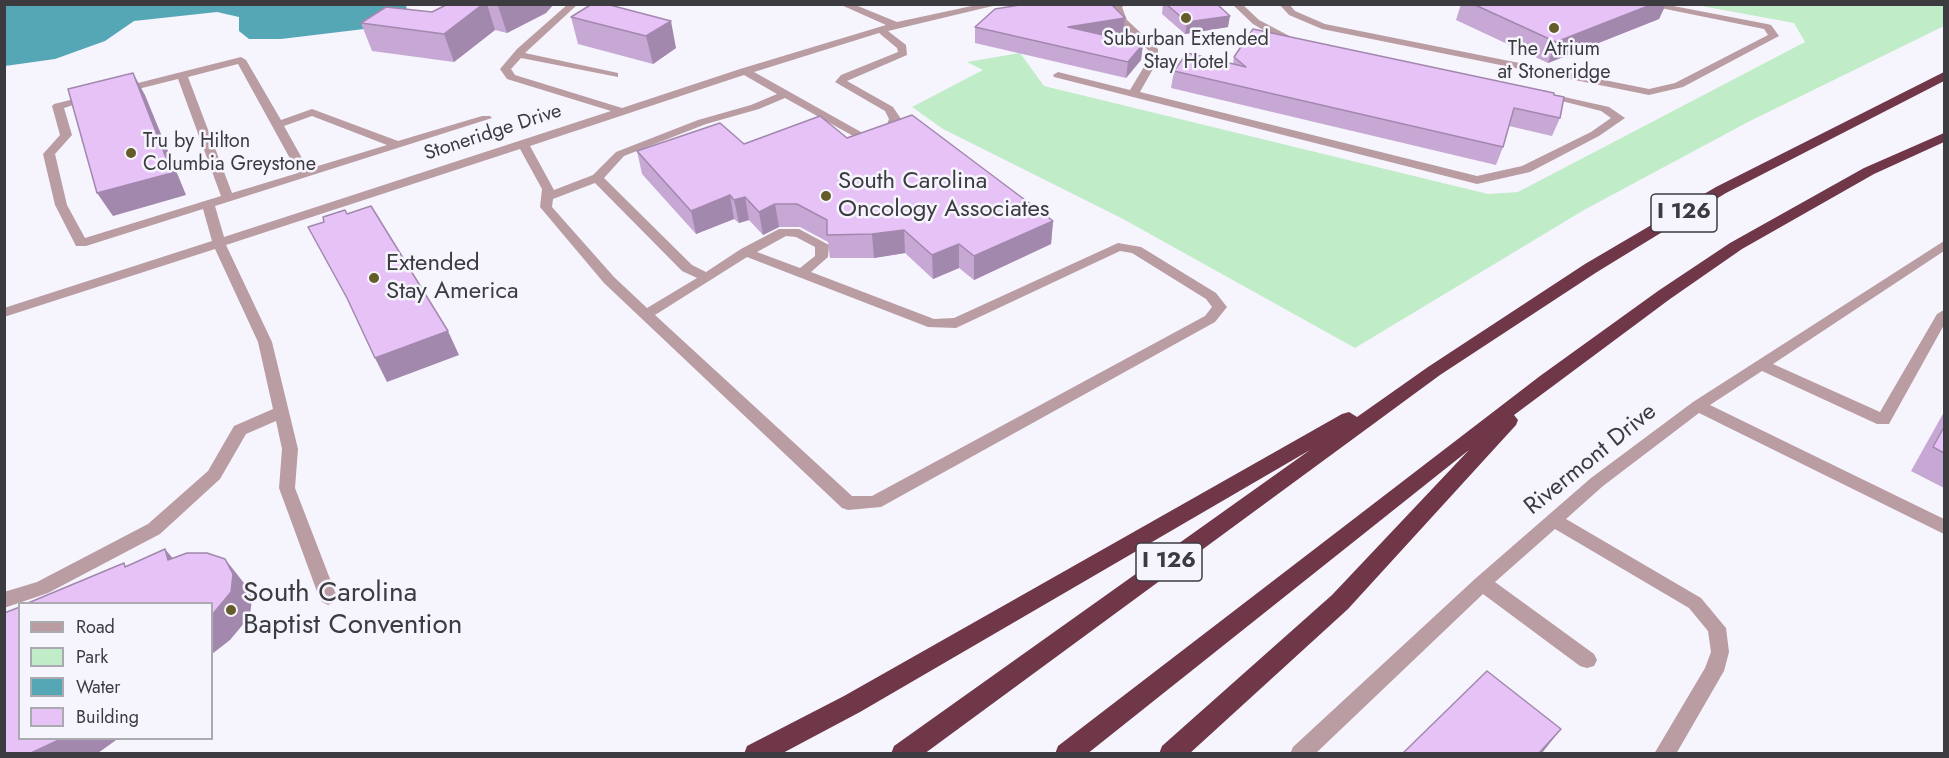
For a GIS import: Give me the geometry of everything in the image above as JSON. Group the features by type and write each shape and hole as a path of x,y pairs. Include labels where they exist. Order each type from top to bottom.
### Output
{"highway":[{"name":"I 126","path":"903,753 1434,370 1591,268 1721,190 1944,76"},
{"name":"I 126","path":"1068,753 1546,380 1736,246 1869,171 1944,137"},
{"path":"756,753 852,704 1434,370"},
{"path":"1171,753 1340,602 1546,380"}],"street":[{"path":"574,4 518,54 505,69 511,77 621,111"},
{"path":"843,4 896,25"},
{"name":"Stoneridge Drive","path":"4,313 744,71 896,25 997,4"},
{"path":"1123,4 1117,6 1123,21 1153,49 1153,60 1133,95"},
{"path":"1236,4 1256,22 1287,39 1310,44"},
{"path":"1283,4 1292,13 1322,26 1649,92 1679,85 1774,36 1767,27 1645,4"},
{"path":"744,71 859,135 876,136 891,129 895,119 889,109 840,82 844,77 903,53 902,46 881,30"},
{"path":"518,54 614,75"},
{"path":"305,175 241,60 58,106 66,135 49,154 61,205 81,243 305,175 486,118"},
{"path":"182,75 228,198"},
{"path":"1058,75 1477,180 1526,169 1595,134 1619,117 1605,109 1531,91"},
{"path":"547,197 597,178 620,153 702,122 755,107 784,95"},
{"path":"278,125 312,112 397,146"},
{"path":"523,144 548,189 546,207 609,280 848,503 875,502 1210,319 1220,308 1211,296 1136,250 1118,247 956,323 933,324 746,252"},
{"path":"597,178 687,268 707,278"},
{"path":"208,204 219,243 265,342 290,449 287,488 328,597"},
{"path":"647,314 746,252 784,232 799,233 822,245 821,257 802,273"},
{"name":"Rivermont Drive","path":"1300,753 1482,583 1621,463 1698,406 1944,246"},
{"path":"1761,365 1883,420 1944,314"},
{"path":"1698,406 1944,526"},
{"path":"4,600 42,588 154,529 214,476 240,430 281,412"},
{"path":"1553,520 1695,603 1712,619 1717,628 1720,652 1714,671 1664,753"},
{"path":"1482,583 1587,660"}],"green space":[{"path":"1696,5 1944,5 1944,26 1748,122 1584,210 1355,348 1123,219 943,129 912,107 983,70 967,62 1020,53 1044,86 1488,194 1518,192 1805,42 1794,23"}],"water":[{"path":"406,4 407,12 364,29 281,39 249,39 239,31 239,17 217,12 134,21 105,41 55,59 5,66 4,5"}],"building":[{"path":"448,4 483,4 444,34 361,23 386,7 432,12"},
{"path":"592,4 606,4 671,21 646,36 571,17"},
{"path":"1026,4 1111,4 1125,18 1068,27 1143,44 1128,62 975,27 995,9"},
{"path":"1166,4 1217,4 1230,16 1187,22"},
{"path":"1473,4 1653,4 1556,42"},
{"path":"1253,29 1554,93 1554,95 1564,97 1560,118 1514,108 1503,147 1174,71 1187,53 1246,67 1234,57"},
{"name":"Tru by Hilton Columbia Greystone","path":"133,73 172,173 97,193 68,89"},
{"name":"South Carolina Oncology Associates","path":"912,115 1053,221 974,256 959,244 932,255 904,230 872,234 827,235 827,220 797,204 775,204 759,212 745,197 734,200 730,195 691,211 637,151 720,123 744,144 820,116 847,138"},
{"name":"Extended Stay America","path":"371,206 448,331 375,358 347,298 308,227 324,222 323,217 345,210 347,214"},
{"path":"1944,427 1944,453 1933,447"},
{"path":"165,549 168,560 187,553 207,553 225,559 233,574 231,592 213,614 213,602 30,602 124,563 125,567"},
{"path":"18,608 18,740 59,740 31,753 4,753 4,613"},
{"path":"1487,671 1561,729 1539,753 1403,753"}],"place":[{"name":"Suburban Extended Stay Hotel","path":"1186,18"},
{"name":"The Atrium at Stoneridge","path":"1554,28"},
{"name":"Tru by Hilton Columbia Greystone","path":"131,153"},
{"name":"South Carolina Oncology Associates","path":"826,196"},
{"name":"Extended Stay America","path":"374,278"},
{"name":"South Carolina Baptist Convention","path":"231,610"}]}
